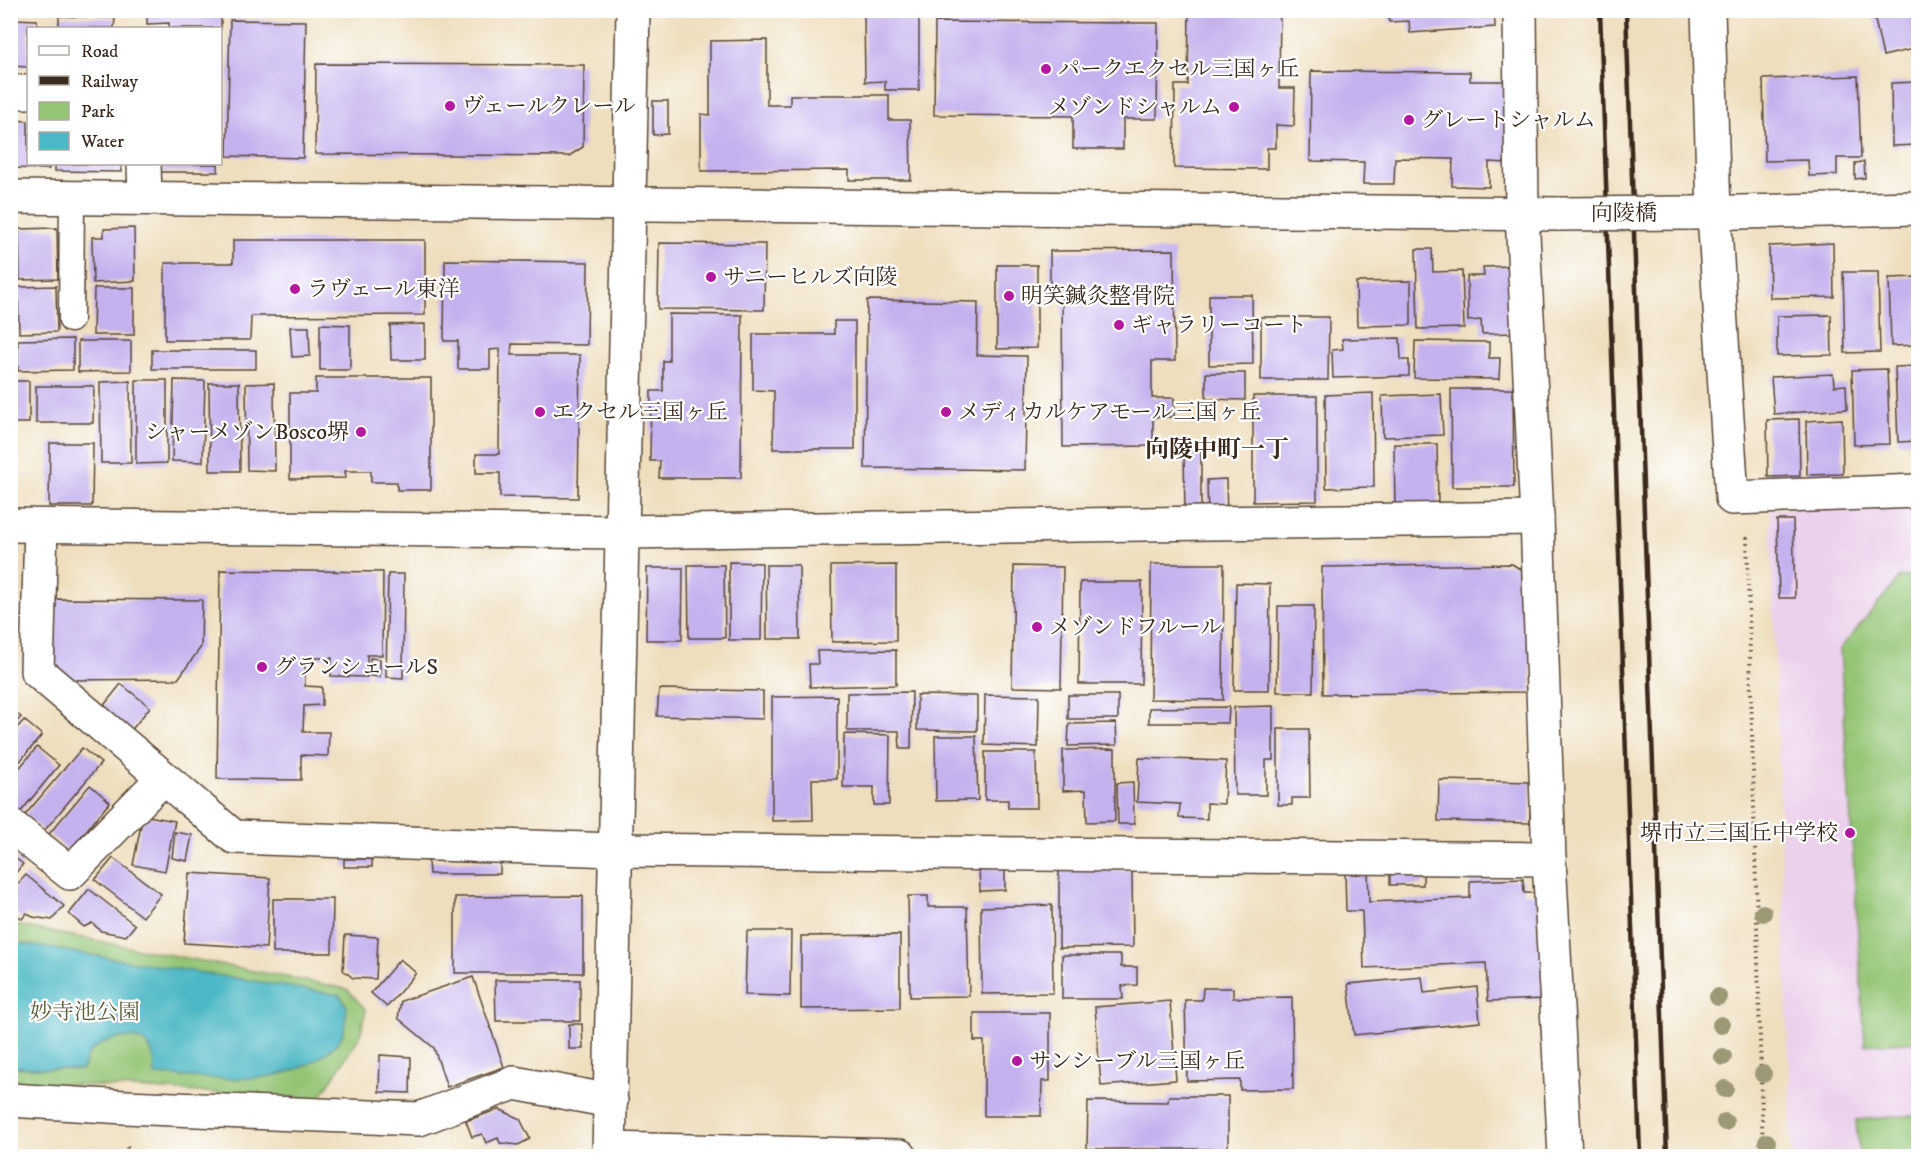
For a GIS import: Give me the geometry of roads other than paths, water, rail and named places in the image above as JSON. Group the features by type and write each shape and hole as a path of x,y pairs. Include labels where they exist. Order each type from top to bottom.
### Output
{"street":[{"path":"633,10 615,850 612,1154 900,1156"},
{"path":"1520,10 1522,214 1537,518 1549,859 1565,1156"},
{"path":"1708,10 1701,213 1732,498 1918,491"},
{"path":"10,92 27,92"},
{"path":"144,165 145,198"},
{"name":"向陵橋","path":"10,197 1522,214 1918,208"},
{"path":"1537,518 622,532 26,526 37,671 234,837 615,850 1549,859"},
{"path":"10,825 70,873 164,778"},
{"path":"10,1100 419,1119 514,1083 611,1101"}],"lane":[{"path":"71,320 72,198"}],"water":[{"name":"妙寺池公園","path":"11,942 340,995 347,1007 343,1032 340,1039 322,1056 301,1068 278,1075 253,1078 155,1075 154,1057 149,1047 135,1038 116,1038 99,1045 86,1058 82,1070 11,1067"}],"railway":[{"path":"1600,10 1640,1156"},
{"path":"1626,10 1667,1156"}],"place":[{"name":"パークエクセル三国ヶ丘","path":"1046,69"},
{"name":"ヴェールクレール","path":"450,106"},
{"name":"メゾンドシャルム","path":"1234,107"},
{"name":"グレートシャルム","path":"1409,120"},
{"name":"サニーヒルズ向陵","path":"711,277"},
{"name":"ラヴェール東洋","path":"295,289"},
{"name":"明笑鍼灸整骨院","path":"1009,296"},
{"name":"ギャラリーコート","path":"1119,325"},
{"name":"エクセル三国ヶ丘","path":"540,412"},
{"name":"メディカルケアモール三国ヶ丘","path":"946,412"},
{"name":"シャーメゾンBosco堺","path":"361,432"},
{"name":"メゾンドフルール","path":"1037,627"},
{"name":"グランシェールS","path":"262,667"},
{"name":"堺市立三国丘中学校","path":"1850,833"},
{"name":"サンシーブル三国ヶ丘","path":"1017,1061"}],"district":[{"name":"向陵中町一丁","path":"1217,450"}]}
